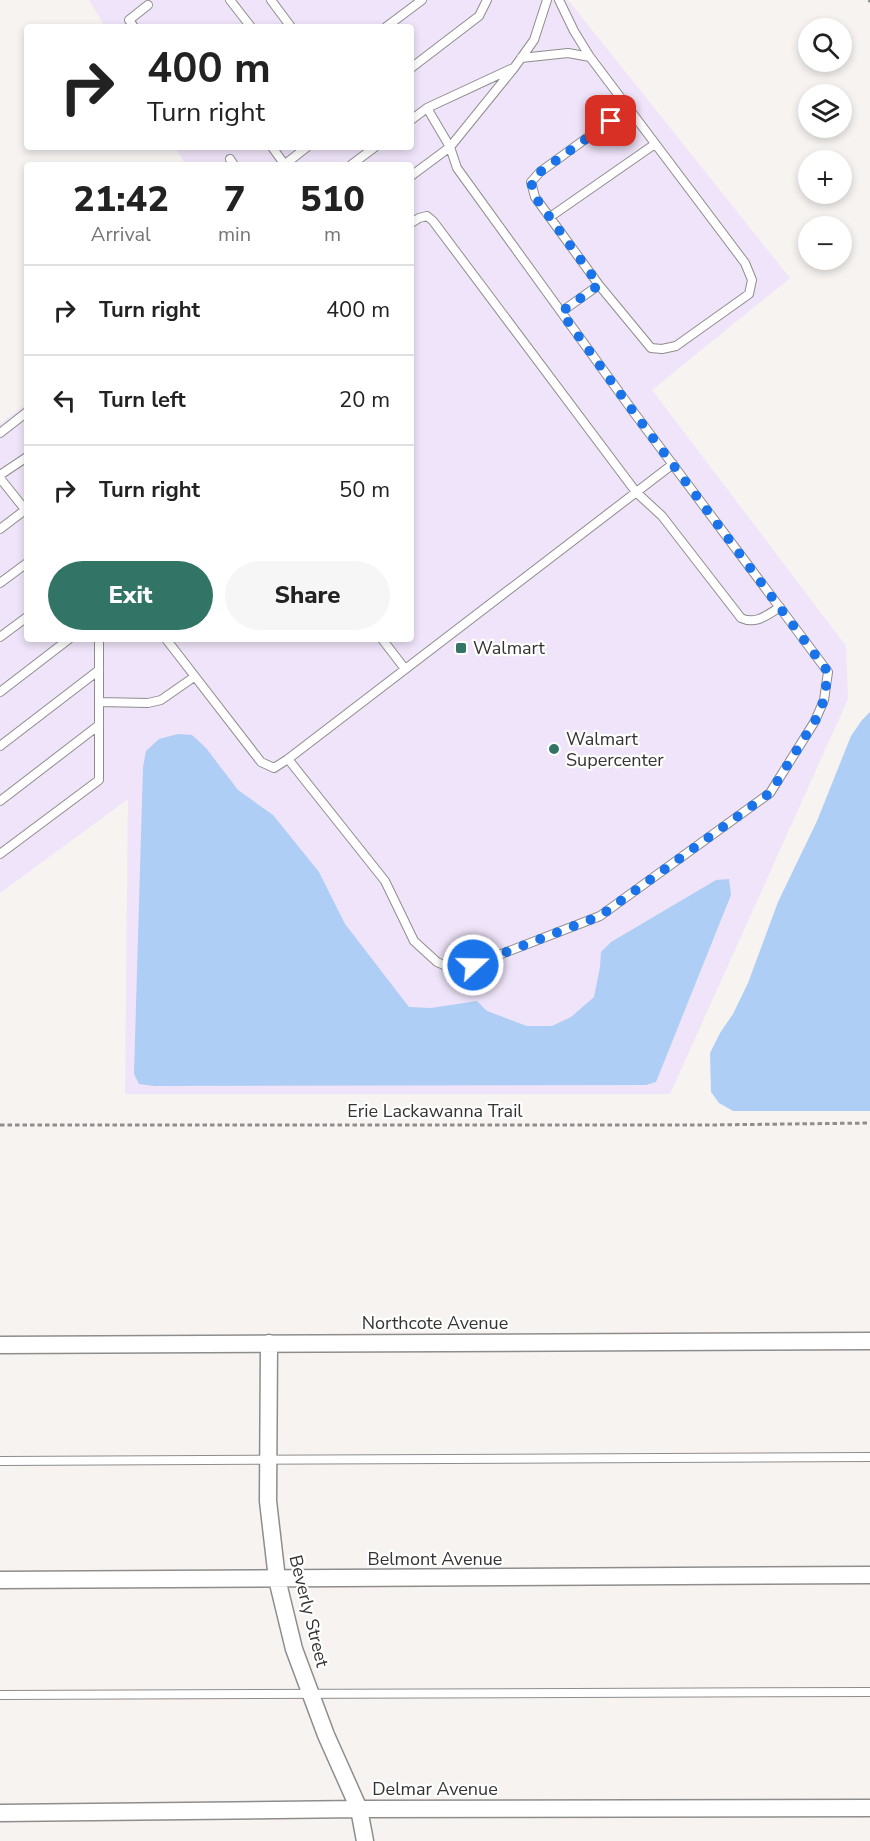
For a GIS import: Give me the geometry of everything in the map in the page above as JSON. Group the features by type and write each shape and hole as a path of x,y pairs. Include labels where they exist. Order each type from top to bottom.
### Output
{"street":[{"name":"Northcote Avenue","path":"0,1345 870,1341"},
{"name":"Beverly Street","path":"269,1343 268,1502 277,1579 294,1649 326,1735 359,1809 365,1841"},
{"name":"Belmont Avenue","path":"0,1580 870,1575"},
{"name":"Delmar Avenue","path":"0,1813 359,1809 870,1808"}],"lane":[{"path":"230,0 249,24"},
{"path":"271,0 289,24"},
{"path":"390,24 422,0"},
{"path":"414,66 479,16 487,0"},
{"path":"414,174 450,147 514,68 534,40 547,0"},
{"path":"559,0 590,57 745,263 752,280 749,294 676,346 662,349 651,348 599,285 535,197 531,182 540,172 628,108"},
{"path":"132,23 148,5"},
{"path":"521,58 568,53 590,57"},
{"path":"414,118 427,108 514,68"},
{"path":"288,759 385,880 414,941 437,962 455,970 600,916 770,793 815,721 824,700 828,672 457,168 450,147 427,108"},
{"path":"550,217 655,144"},
{"path":"289,162 304,150"},
{"path":"355,162 371,150"},
{"path":"414,222 427,216 434,221 636,492 662,516 741,618 749,622 758,620 780,607"},
{"path":"561,312 599,285"},
{"path":"0,433 24,414"},
{"path":"24,459 0,476 24,508"},
{"path":"168,642 261,762 274,768 673,464"},
{"path":"0,529 24,512"},
{"path":"0,584 24,565"},
{"path":"0,637 24,619"},
{"path":"0,692 65,642"},
{"path":"0,854 99,780 99,642"},
{"path":"384,642 405,669"},
{"path":"0,746 99,670"},
{"path":"99,702 133,704 161,700 194,677"},
{"path":"0,801 99,725"},
{"path":"0,1461 870,1457"},
{"path":"0,1695 870,1692"}],"path":[{"name":"Erie Lackawanna Trail","path":"0,1125 870,1123"}],"shaded area":[{"path":"89,0 568,0 790,278 652,390 846,646 848,699 670,1094 125,1094 128,799 0,893 0,424 24,405 24,642 414,642 414,162 184,162 177,150 414,150 414,24 103,24"}],"water":[{"path":"870,712 870,1111 733,1111 719,1103 711,1092 710,1053 748,983 778,902 817,821 851,736"},
{"path":"178,734 192,735 206,748 238,790 273,815 319,872 345,924 409,1007 431,1008 477,1001 487,1011 527,1026 552,1026 571,1017 594,997 601,952 611,942 716,880 729,879 731,895 656,1082 646,1085 154,1086 139,1084 134,1074 143,767 146,751 159,739"}],"place":[{"name":"Walmart","path":"461,648"},
{"name":"Walmart Supercenter","path":"554,749"}],"route":[{"path":"473,965 600,916 770,793 815,721 824,700 828,672 561,312 599,285 535,197 531,182 540,172 611,121"}]}
